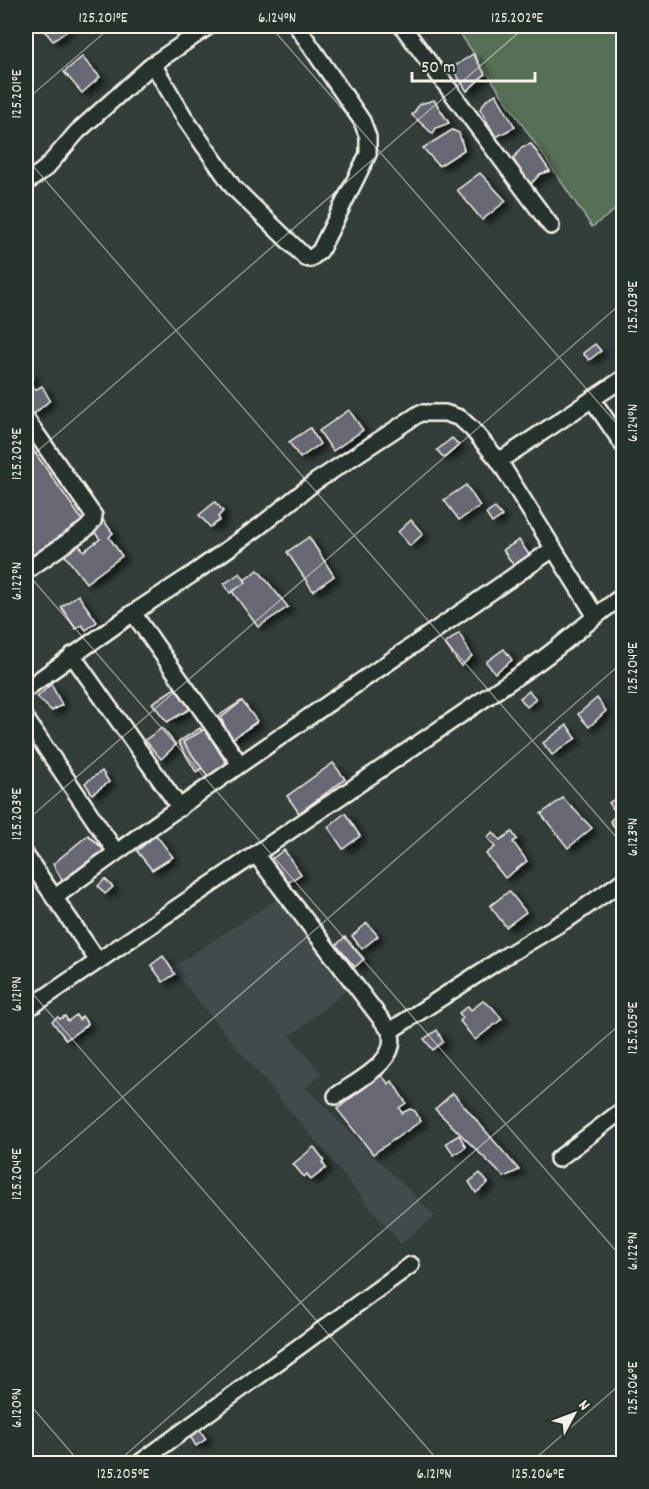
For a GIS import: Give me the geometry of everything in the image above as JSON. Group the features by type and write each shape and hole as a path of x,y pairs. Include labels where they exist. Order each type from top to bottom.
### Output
{"street":[{"path":"26,183 50,164 77,132 153,64 209,26"},
{"path":"153,64 186,120 233,187 306,258 310,259 320,251 356,182 368,154 368,137 362,121 297,26"},
{"path":"402,26 551,226"},
{"path":"499,461 624,378"},
{"path":"592,399 624,446"},
{"path":"26,689 260,526 315,482 420,413 445,412 460,418 499,461 595,615"},
{"path":"26,571 86,529 94,516 28,427"},
{"path":"54,898 240,764 553,549"},
{"path":"26,1010 536,663 595,615 624,596"},
{"path":"133,613 240,764"},
{"path":"72,655 180,808"},
{"path":"26,719 116,852"},
{"path":"256,855 390,1031 393,1040 390,1052 378,1065 336,1096"},
{"path":"26,856 98,961"},
{"path":"390,1031 504,957 572,917 624,880"},
{"path":"558,1159 624,1109"},
{"path":"138,1464 411,1265"}],"shaded area":[{"path":"279,898 347,990 290,1036 321,1073 306,1088 435,1216 401,1244 171,968"}],"green space":[{"path":"455,26 623,26 623,204 592,227"}],"building":[{"path":"50,26 63,26 67,31 53,41 44,30"},
{"path":"473,54 485,74 467,91 452,68"},
{"path":"82,57 100,77 82,93 64,72"},
{"path":"496,94 515,127 496,137 480,109 487,99"},
{"path":"434,100 449,123 436,128 433,134 412,115 420,104"},
{"path":"452,130 459,133 464,150 439,166 423,148"},
{"path":"531,144 550,171 540,174 530,185 513,159 522,147"},
{"path":"480,173 506,201 482,220 457,190"},
{"path":"595,344 601,351 589,360 583,353"},
{"path":"26,370 33,375 30,383 35,390 42,386 50,400 33,415 26,406"},
{"path":"349,410 363,430 333,451 319,431"},
{"path":"310,428 320,444 300,458 289,442"},
{"path":"452,438 459,445 444,458 437,450"},
{"path":"31,447 85,524 26,566 26,451"},
{"path":"466,485 480,506 459,520 444,500"},
{"path":"215,502 223,511 218,517 220,520 210,527 199,515"},
{"path":"495,508 502,516 492,523 486,514"},
{"path":"103,520 113,533 109,537 122,556 86,583 63,553 77,543 84,551 100,539 91,528"},
{"path":"411,520 423,534 410,546 398,532"},
{"path":"309,537 334,576 313,591 287,552"},
{"path":"519,540 530,556 514,566 503,550"},
{"path":"258,570 288,607 258,627 231,590"},
{"path":"240,573 246,582 230,593 224,584"},
{"path":"78,595 97,622 86,630 82,625 76,629 61,607"},
{"path":"459,633 472,656 461,666 445,644"},
{"path":"504,649 512,660 495,673 486,662"},
{"path":"51,684 62,705 52,711 37,697"},
{"path":"175,688 190,709 167,722 152,703"},
{"path":"529,691 536,699 527,707 520,698"},
{"path":"597,698 606,711 589,727 578,714"},
{"path":"241,701 256,723 231,739 217,717"},
{"path":"242,701 257,721 231,740 221,718"},
{"path":"567,725 576,738 552,755 543,743"},
{"path":"162,728 176,745 161,759 145,740"},
{"path":"200,728 219,758 196,772 178,742"},
{"path":"205,729 228,766 212,782 183,742"},
{"path":"333,763 345,779 299,813 287,796"},
{"path":"102,771 109,782 92,794 85,783"},
{"path":"624,792 624,840 610,821 617,814 609,803"},
{"path":"563,798 592,828 568,848 541,814"},
{"path":"345,813 360,836 343,849 328,827"},
{"path":"493,832 500,840 512,832 517,839 513,842 527,861 505,878 486,854 495,847 487,837"},
{"path":"88,835 105,851 63,882 53,864"},
{"path":"156,835 173,857 152,870 137,851"},
{"path":"284,850 301,874 286,884 269,861"},
{"path":"105,879 113,887 105,894 98,886"},
{"path":"509,891 526,912 506,927 490,906"},
{"path":"367,923 378,936 362,949 352,936"},
{"path":"345,937 364,959 355,967 336,945"},
{"path":"163,956 175,974 163,982 151,965"},
{"path":"483,1001 492,1007 502,1019 475,1040 460,1021 463,1018 459,1013 468,1006 471,1010"},
{"path":"76,1015 79,1020 82,1016 88,1024 66,1040 52,1021 65,1016 68,1021"},
{"path":"437,1030 443,1042 433,1050 424,1039"},
{"path":"381,1075 389,1084 392,1081 406,1103 399,1108 402,1113 410,1109 415,1111 421,1121 373,1154 337,1109"},
{"path":"453,1093 519,1170 504,1177 435,1109"},
{"path":"459,1135 466,1147 454,1155 446,1143"},
{"path":"314,1147 324,1160 322,1162 326,1168 311,1180 307,1174 304,1177 293,1164"},
{"path":"480,1173 488,1183 476,1193 469,1182"},
{"path":"198,1427 206,1439 196,1446 188,1433"}]}
